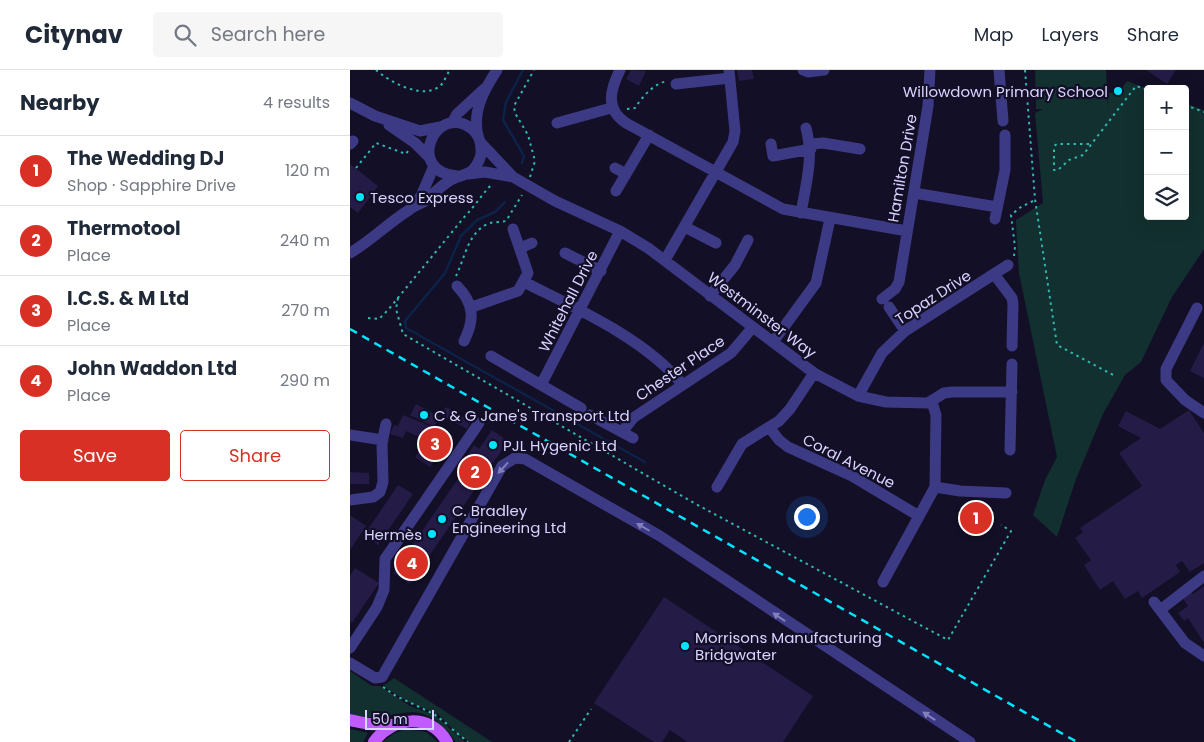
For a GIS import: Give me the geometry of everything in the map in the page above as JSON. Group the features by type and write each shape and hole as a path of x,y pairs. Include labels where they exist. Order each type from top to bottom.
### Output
{"main road":[{"path":"350,720 369,724 393,725 412,721 422,722 439,731 447,742"},
{"path":"374,742 385,730 393,725"}],"street":[{"path":"350,252 408,210 477,165 480,158 480,140 476,125 477,113 485,89 497,70"},
{"path":"692,70 692,82"},
{"path":"803,70 808,72 824,70"},
{"name":"Hamilton Drive","path":"905,331 885,303 895,289 901,270 928,106 930,70"},
{"path":"616,71 611,108 620,119 765,201 801,214 907,232"},
{"path":"999,73 1003,121"},
{"path":"665,260 730,150 735,131 730,74 676,84"},
{"path":"408,210 421,196 432,162 430,142 438,130 448,125 457,114 485,89"},
{"path":"350,104 375,116 420,131 448,125 467,126 480,140"},
{"path":"557,124 571,126 611,108"},
{"path":"375,116 415,143 448,176 462,175"},
{"path":"801,214 811,147 806,128"},
{"path":"616,191 649,135"},
{"path":"996,219 1005,170 1005,135"},
{"name":"Westminster Way","path":"480,140 513,177 555,201 620,231 665,260 814,373 858,396 886,402 932,402 944,393 1012,392"},
{"path":"771,144 773,156 823,143 860,149"},
{"path":"615,168 626,174"},
{"name":"Westminster Way","path":"462,175 486,172 513,177"},
{"path":"914,193 997,207"},
{"path":"773,342 816,283 830,219"},
{"path":"685,227 716,244"},
{"path":"472,307 518,291 524,282 528,273 513,229"},
{"name":"Whitehall Drive","path":"541,385 620,231"},
{"path":"710,296 734,265 748,240"},
{"path":"520,248 532,243"},
{"path":"565,253 601,271"},
{"name":"Topaz Drive","path":"858,396 882,354 905,331 1008,265"},
{"name":"Topaz Drive","path":"994,274 1012,298 1014,310 1012,346"},
{"path":"524,282 611,326 672,372 682,384"},
{"path":"456,286 472,307 471,325 464,340"},
{"path":"1197,308 1166,369 1166,380 1185,400 1204,413"},
{"name":"Chester Place","path":"622,432 633,418 731,353 753,327"},
{"path":"491,356 633,438"},
{"path":"1010,450 1012,369"},
{"path":"717,487 742,444 769,427 790,409 814,373"},
{"path":"884,582 935,487 936,415 932,402"},
{"path":"350,648 377,607 384,590 385,559 479,423"},
{"path":"350,500 373,497 380,492 383,482 383,440 386,424"},
{"name":"Coral Avenue","path":"769,427 778,440 788,447 852,476 919,516"},
{"path":"350,435 383,440"},
{"path":"350,663 382,674 502,466 515,458 525,459 660,536 970,742"},
{"path":"935,487 960,491 1006,493"},
{"path":"1204,576 1157,606 1185,643 1204,656"}],"path":[{"path":"376,70 400,84 425,91 442,84 450,70"},
{"path":"456,286 453,284 472,239 487,225 506,221 511,216 527,185 535,161 528,136 515,113 514,106 534,70"},
{"path":"1025,70 1035,200 1057,345 1115,376"},
{"path":"611,108 622,105 627,109 635,108 642,96 663,82 673,81 676,84"},
{"path":"1057,170 1069,160 1083,155 1130,90 1136,86 1144,89"},
{"path":"1189,106 1204,112"},
{"path":"356,168 376,143 406,154 410,149"},
{"path":"1057,174 1057,170 1054,170 1054,146 1057,144 1090,144"},
{"path":"368,318 379,319 388,310 495,180"},
{"path":"1008,265 1013,259 1015,247 1011,215 1035,200"},
{"path":"382,674 382,686 396,696 434,714 446,722 458,736 468,742"},
{"path":"569,742 591,710"}],"green space":[{"path":"1035,70 1106,70 1108,109 1108,93 1118,93 1127,81 1144,87 1144,220 1189,220 1189,104 1204,110 1204,249 1172,297 1141,362 1125,375 1103,414 1076,479 1057,537 1033,515 1045,480 1057,457 1019,273 1016,224 1016,220 1043,203 1035,113 1043,109 1036,109"},
{"path":"350,671 372,686 380,686 410,706 435,715 465,742 456,742 441,726 428,716 417,713 382,717 350,714"},
{"path":"394,678 492,742 470,742 458,735 438,714 408,702 383,686"},
{"path":"350,729 368,733 363,742 350,742"},
{"path":"405,729 426,732 438,742 383,742 393,734"}],"building":[{"path":"631,70 646,71 639,86 626,79"},
{"path":"737,70 752,70 754,79 739,81"},
{"path":"1146,70 1176,70 1167,84"},
{"name":"Tesco Express","path":"350,164 378,186 358,213 350,207"},
{"path":"1204,343 1204,378 1190,371"},
{"name":"C & G Jane's Transport Ltd","path":"416,404 440,417 434,427 410,415"},
{"path":"446,407 471,421 467,429 441,415"},
{"path":"1189,410 1204,433 1204,563 1190,572 1182,561 1176,565 1180,572 1142,598 1138,591 1125,599 1113,581 1100,590 1084,565 1091,560 1075,538 1083,532 1080,528 1142,486 1119,453 1141,438 1118,426 1126,411 1160,429"},
{"path":"403,415 430,426 424,439 406,431 403,438 390,434 394,425 398,426"},
{"path":"439,427 453,436 430,467 415,457 435,428 438,429"},
{"path":"492,430 508,441 410,584 393,573 473,457 468,454 474,445 479,449"},
{"path":"350,472 369,473 369,484 350,484"},
{"path":"398,485 413,494 378,545 364,535"},
{"path":"350,515 366,526 350,550"},
{"path":"355,568 379,583 352,623 350,621 350,576"},
{"path":"1204,586 1204,643 1188,618 1184,621 1178,613 1188,606 1182,597 1190,591 1193,594"},
{"name":"Morrisons Manufacturing Bridgwater","path":"664,597 813,696 783,742 687,742 670,730 662,742 654,742 594,703"}],"waterway":[{"path":"522,163 524,156 503,120 506,102 523,70"},
{"path":"505,202 495,212 477,220 461,236 445,273 405,321 406,328 645,462"}],"railway":[{"path":"350,329 1077,742"}],"place":[{"name":"Willowdown Primary School","path":"1118,91"},
{"name":"Tesco Express","path":"360,197"},
{"name":"C & G Jane's Transport Ltd","path":"424,415"},
{"name":"I.C.S. & M Ltd","path":"435,444"},
{"name":"PJL Hygenic Ltd","path":"493,445"},
{"name":"Thermotool","path":"475,472"},
{"name":"The Wedding DJ","path":"976,518"},
{"name":"C. Bradley Engineering Ltd","path":"442,519"},
{"name":"Hermès","path":"432,534"},
{"name":"John Waddon Ltd","path":"412,563"},
{"name":"Morrisons Manufacturing Bridgwater","path":"685,646"}]}
